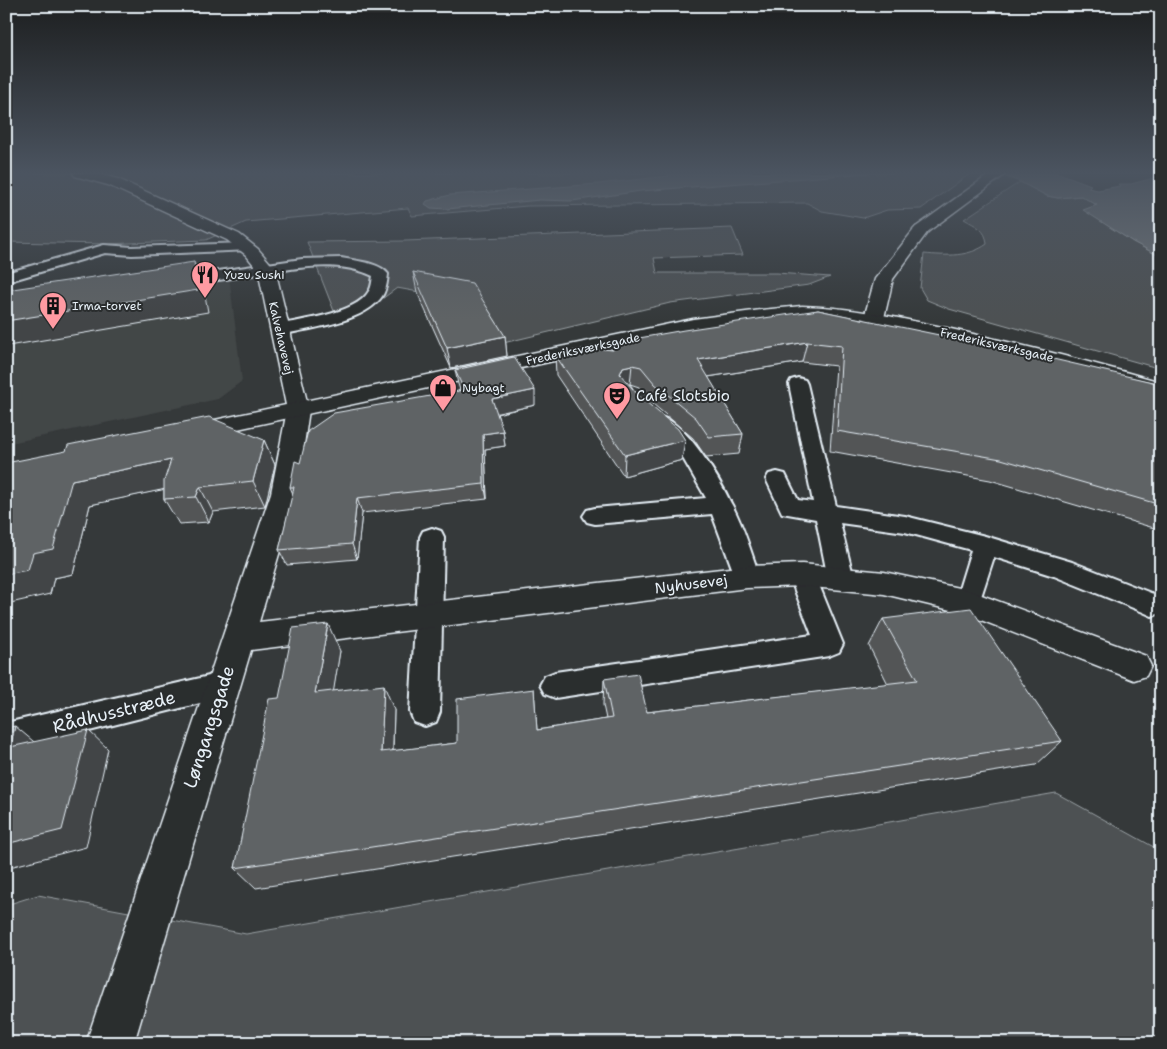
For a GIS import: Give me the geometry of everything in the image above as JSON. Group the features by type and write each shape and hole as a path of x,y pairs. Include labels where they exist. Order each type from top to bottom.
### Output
{"street":[{"path":"200,222 233,237 246,247 266,269"},
{"path":"874,318 884,279 921,230 932,222"},
{"name":"Kalvehavevej","path":"266,269 298,410"},
{"name":"Frederiksværksgade","path":"171,437 693,325 750,316 803,312 874,318 1076,364 1161,390"},
{"name":"Løngangsgade","path":"110,1043 284,492 298,410"},
{"name":"Nyhusevej","path":"237,638 747,578 802,575 884,583 968,602 1134,666"}],"lane":[{"path":"6,278 104,249 132,251 246,247"},
{"path":"32,285 39,280 100,258 132,251"},
{"path":"150,285 302,264 340,262 366,267 381,274 374,296 358,308 321,321 279,330"},
{"path":"592,347 606,363"},
{"path":"798,384 841,579"},
{"path":"645,409 685,444 721,506 747,578"},
{"path":"777,479 790,507 905,524 985,545 1063,569 1152,605"},
{"path":"595,516 721,506"},
{"path":"425,712 432,537"},
{"path":"968,602 985,545"},
{"path":"555,685 829,644 802,575"},
{"name":"Rådhusstræde","path":"6,738 222,686"}],"shaded area":[{"path":"6,222 247,222 206,240 105,244 6,242"},
{"path":"969,222 1102,222 1161,257 1161,369 949,309 927,300 920,288 924,254 949,255 965,253 980,248 987,244 985,235"},
{"path":"1102,222 1161,222 1161,257"},
{"path":"732,228 743,255 654,258 657,273 777,273 830,277 809,285 670,303 499,344 474,302 397,288 371,307 334,311 307,242 405,241"},
{"path":"228,267 242,381 218,399 6,444 6,297"},
{"path":"1056,793 1161,851 1161,1043 6,1043 6,905 38,895 246,934"}],"building":[{"path":"194,262 198,290 6,321 6,290"},
{"path":"413,272 472,283 505,336 447,348"},
{"path":"818,310 1036,355 1161,384 1161,505 1001,459 837,431 842,346 807,342 698,360 743,434 709,437 696,418 655,384 641,367 632,365 623,367 620,374 638,395 678,429 685,440 625,455 555,355 597,346 613,350 617,342"},
{"path":"514,357 535,390 492,399 503,431 483,434 484,484 357,498 352,544 279,550 294,487 290,487 295,461 300,463 308,431 334,413 464,390 455,370"},
{"path":"209,417 264,440 253,481 200,487 196,497 164,499 164,481 171,460 72,480 53,549 33,553 28,570 6,574 6,463 66,451 68,445"},
{"path":"971,608 1062,741 235,868 269,699 279,698 293,628 328,624 315,693 384,685 381,752 457,743 457,699 534,689 537,730 612,718 604,679 638,674 647,712 917,680 883,619"},
{"path":"15,726 10,747 88,730 62,830 6,844 6,728"}],"place":[{"name":"Yuzu Sushi","path":"205,299"},
{"name":"Irma-torvet","path":"53,330"},
{"name":"Nybagt","path":"443,412"},
{"name":"Café Slotsbio","path":"617,420"}]}
